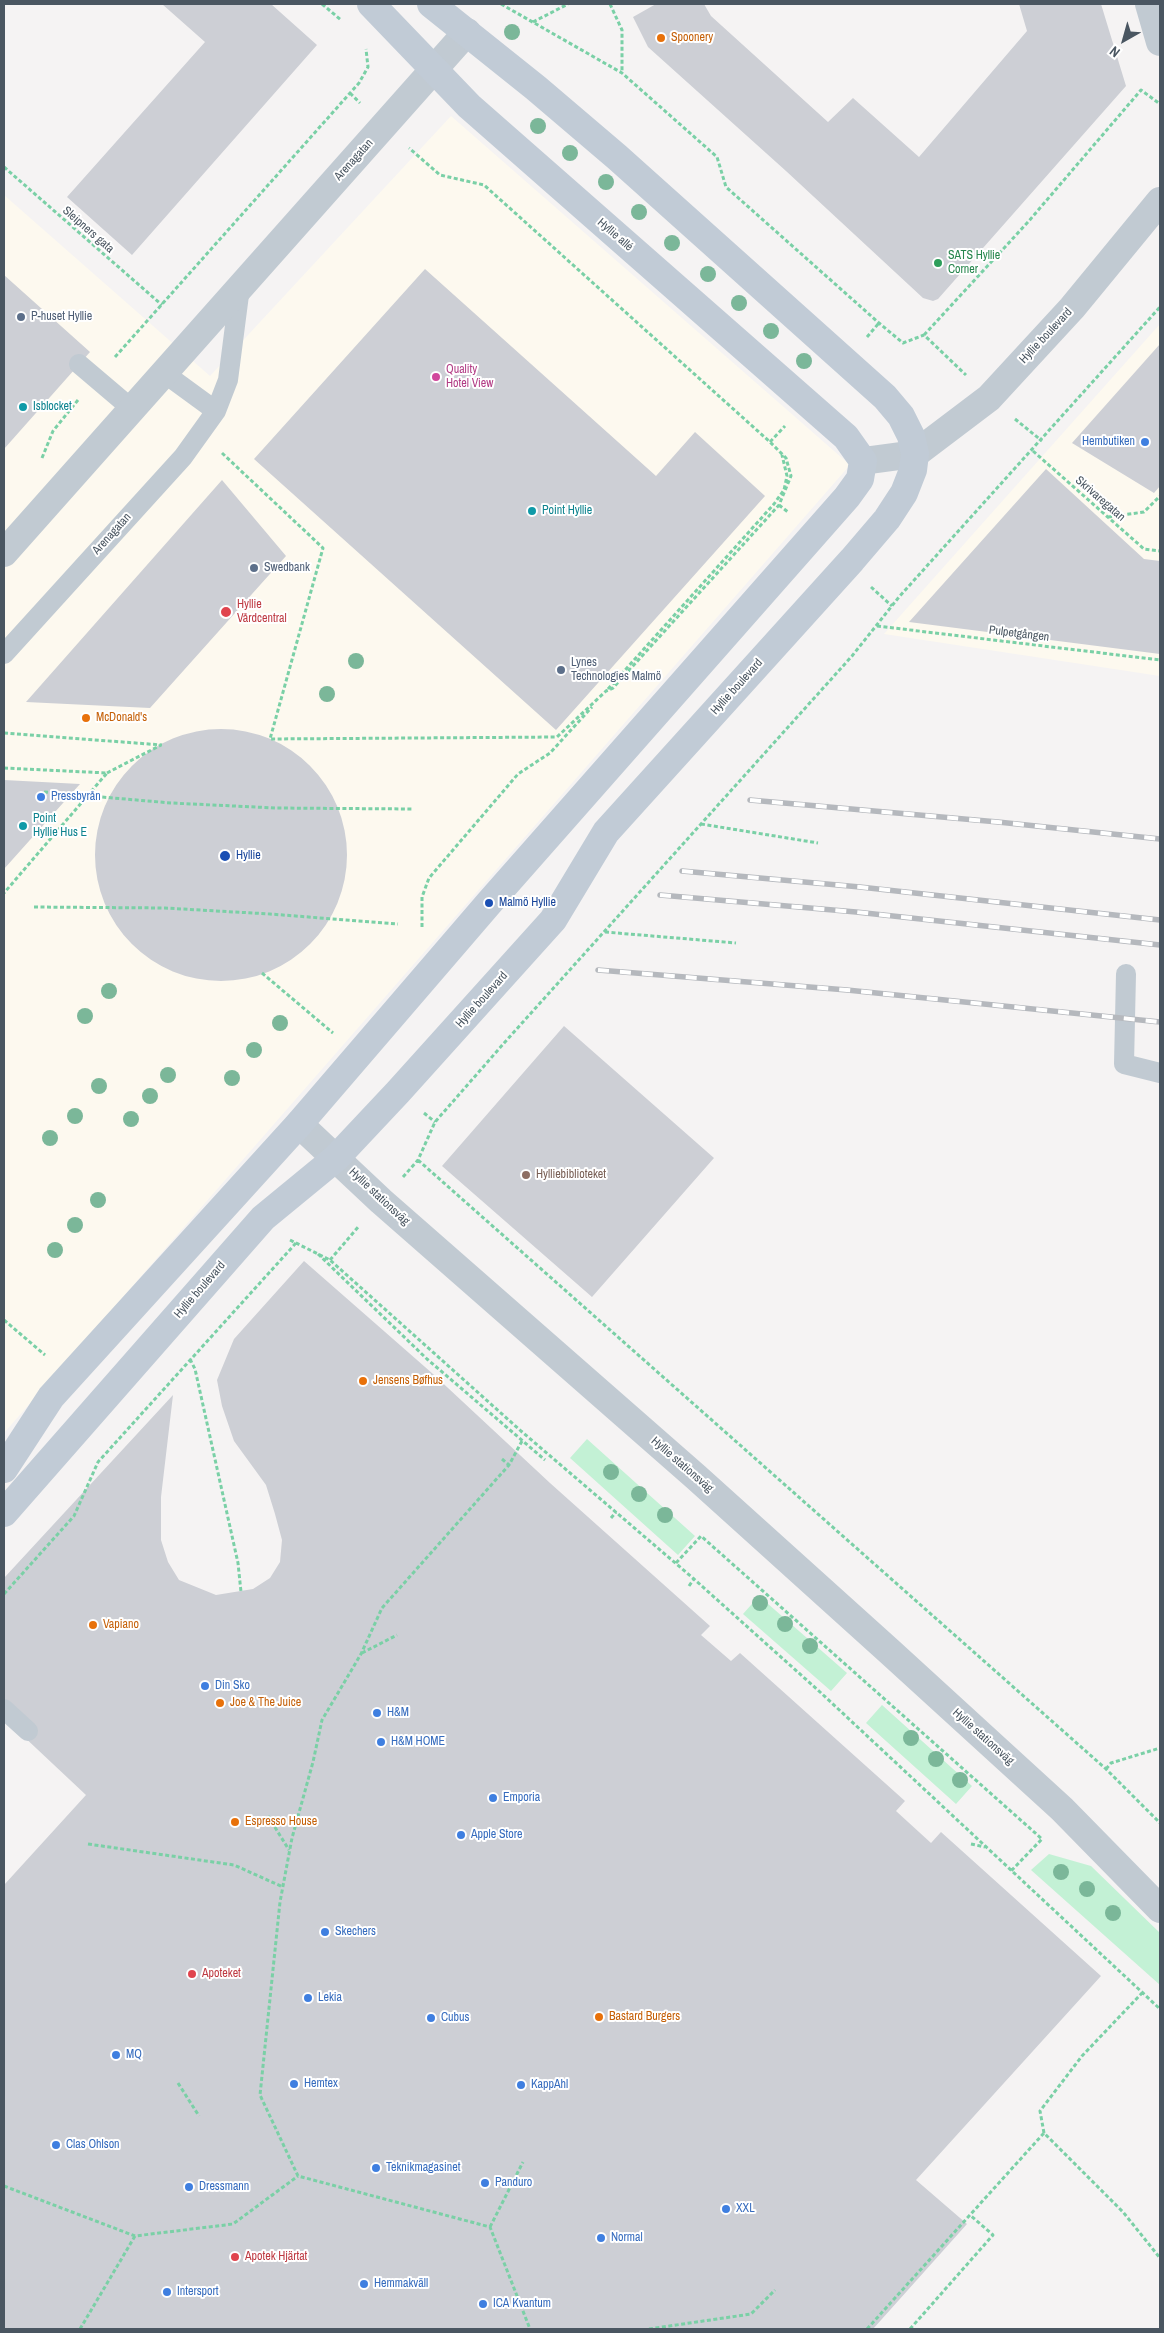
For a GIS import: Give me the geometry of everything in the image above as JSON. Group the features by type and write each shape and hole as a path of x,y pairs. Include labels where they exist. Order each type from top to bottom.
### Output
{"street":[{"name":"Hyllie allé","path":"370,4 469,106 846,437 863,460"},
{"path":"4,1469 51,1396 300,1124 496,896 847,497 860,479 863,460 915,454 908,430 901,416 885,397 610,150 431,4"},
{"path":"1149,4 1160,42"},
{"name":"Arenagatan","path":"4,554 467,32"},
{"name":"Hyllie boulevard","path":"4,1513 263,1218 336,1158 553,920 606,832 848,565 887,518 904,493 913,470 915,454 989,398 1072,308 1160,201"},
{"name":"Hyllie stationsväg","path":"300,1124 381,1201 784,1556 1062,1809 1160,1889"},
{"name":"Hyllie stationsväg","path":"1062,1809 1160,1909"}],"lane":[{"name":"Arenagatan","path":"4,654 183,457 216,411 228,380 240,287"},
{"path":"79,364 132,410"},
{"path":"164,373 216,411"},
{"path":"1126,974 1124,1064 1160,1072"},
{"path":"4,1709 28,1731"}],"path":[{"path":"322,4 342,21"},
{"path":"501,4 622,73 717,157 726,187 903,343 924,335 1028,222 1141,90 1160,104"},
{"path":"532,23 568,4"},
{"path":"610,4 622,30 622,73"},
{"path":"42,458 53,431 96,378 359,83 368,67 366,50 361,42"},
{"name":"Sleipners gata","path":"4,167 162,305"},
{"path":"420,933 422,925 422,897 429,878 518,774 550,753 774,504 784,490 787,476 783,456 770,442 484,185 440,175"},
{"path":"1160,307 1042,441 899,597 852,656 435,1122 418,1160 1106,1769 1160,1823"},
{"path":"924,335 989,398 1042,441"},
{"path":"200,432 323,548 270,739 557,737 606,691"},
{"name":"Skrivaregatan","path":"1032,451 1144,549 1160,551"},
{"path":"1107,517 1144,512 1160,496"},
{"name":"Pulpetgången","path":"876,626 1160,660"},
{"path":"4,733 162,745 107,773 4,893"},
{"path":"4,768 107,773"},
{"path":"44,792 275,808 412,809"},
{"path":"700,824 818,843"},
{"path":"34,908 174,909 398,924"},
{"path":"604,932 736,943"},
{"path":"262,974 336,1035"},
{"path":"4,1594 74,1516 98,1462 296,1243"},
{"path":"314,1250 427,1359 545,1460"},
{"path":"330,1260 521,1431 676,1563 820,1692 1160,2009"},
{"path":"4,1320 48,1358"},
{"path":"190,1359 195,1369 238,1563 241,1592"},
{"path":"490,2227 298,2176 260,2095 283,1887 292,1838 313,1762 322,1720 361,1654 382,1608 509,1465 522,1441"},
{"path":"502,1460 509,1465"},
{"path":"611,1518 616,1512"},
{"path":"676,1563 701,1536 1042,1840 1012,1871"},
{"path":"690,1586 694,1579"},
{"path":"361,1654 397,1635"},
{"path":"1106,1769 1111,1763 1160,1748"},
{"path":"268,1816 291,1852"},
{"path":"88,1844 234,1865 283,1887"},
{"path":"971,1844 985,1847"},
{"path":"1142,1992 1082,2056 1040,2111 1044,2133 1123,2212 1160,2258"},
{"path":"178,2083 199,2116"},
{"path":"867,2329 1044,2133"},
{"path":"523,2162 490,2227 530,2329"},
{"path":"4,2186 135,2236 233,2224 298,2176"},
{"path":"910,2329 993,2235 970,2215"},
{"path":"80,2329 135,2236"},
{"path":"649,2329 751,2314 775,2290"}],"shaded area":[{"path":"451,116 850,465 4,1433 4,195 210,376"},
{"path":"1160,324 1160,676 884,634"}],"green space":[{"path":"587,1439 695,1536 678,1555 570,1458"},
{"path":"759,1596 847,1673 831,1691 743,1614"},
{"path":"882,1705 972,1786 956,1804 866,1723"},
{"path":"1049,1854 1091,1866 1160,1933 1160,1985 1031,1870"}],"building":[{"path":"162,4 271,4 317,45 132,255 67,197 205,42"},
{"path":"656,4 704,4 711,16 828,122 853,98 919,157 1027,31 1019,4 1101,4 1126,86 938,299 933,301 923,298 648,47 633,17"},
{"name":"Point Hyllie","path":"425,269 656,476 695,432 765,496 556,730 254,459"},
{"name":"Isblocket","path":"4,275 90,352 4,449"},
{"path":"1160,344 1160,486 1154,493 1072,443"},
{"path":"1046,469 1144,559 1160,561 1160,654 909,622"},
{"path":"222,480 286,556 150,708 26,702"},
{"path":"221,729 246,732 269,739 291,751 310,766 325,785 337,807 344,830 347,855 344,880 337,903 325,925 310,944 291,959 269,971 246,978 221,981 196,978 173,971 151,959 132,944 117,925 105,903 98,880 95,855 98,830 105,807 117,785 132,766 151,751 173,739 196,732"},
{"name":"Point Hyllie Hus E","path":"4,780 80,784 4,869"},
{"path":"564,1026 714,1158 592,1297 442,1166"},
{"name":"Emporia","path":"304,1261 433,1374 550,1483 710,1626 701,1635 731,1661 740,1653 905,1801 896,1811 931,1843 941,1832 1101,1976 916,2180 967,2224 873,2329 4,2329 4,1885 86,1795 4,1718 4,1578 173,1395 161,1497 161,1540 168,1562 179,1580 216,1595 253,1589 270,1578 280,1562 282,1540 266,1485 234,1441 222,1406 217,1380 234,1339"}],"railway":[{"path":"750,800 998,822 1160,839"},
{"path":"682,871 860,887 1160,920"},
{"path":"660,895 856,912 1160,945"},
{"path":"598,970 847,990 1160,1022"}],"place":[{"name":"Spoonery","path":"661,38"},
{"name":"SATS Hyllie Corner","path":"938,263"},
{"name":"P-huset Hyllie","path":"21,317"},
{"name":"Quality Hotel View","path":"436,377"},
{"name":"Isblocket","path":"23,407"},
{"name":"Hembutiken","path":"1145,442"},
{"name":"Point Hyllie","path":"532,511"},
{"name":"Swedbank","path":"254,568"},
{"name":"Hyllie Vårdcentral","path":"226,612"},
{"name":"Lynes Technologies Malmö","path":"561,670"},
{"name":"McDonald's","path":"86,718"},
{"name":"Pressbyrån","path":"41,797"},
{"name":"Point Hyllie Hus E","path":"23,826"},
{"name":"Hyllie","path":"225,856"},
{"name":"Malmö Hyllie","path":"489,903"},
{"name":"Hylliebiblioteket","path":"526,1175"},
{"name":"Jensens Bøfhus","path":"363,1381"},
{"name":"Vapiano","path":"93,1625"},
{"name":"Din Sko","path":"205,1686"},
{"name":"Joe & The Juice","path":"220,1703"},
{"name":"H&M","path":"377,1713"},
{"name":"H&M HOME","path":"381,1742"},
{"name":"Emporia","path":"493,1798"},
{"name":"Espresso House","path":"235,1822"},
{"name":"Apple Store","path":"461,1835"},
{"name":"Skechers","path":"325,1932"},
{"name":"Apoteket","path":"192,1974"},
{"name":"Lekia","path":"308,1998"},
{"name":"Bastard Burgers","path":"599,2017"},
{"name":"Cubus","path":"431,2018"},
{"name":"MQ","path":"116,2055"},
{"name":"Hemtex","path":"294,2084"},
{"name":"KappAhl","path":"521,2085"},
{"name":"Clas Ohlson","path":"56,2145"},
{"name":"Teknikmagasinet","path":"376,2168"},
{"name":"Panduro","path":"485,2183"},
{"name":"Dressmann","path":"189,2187"},
{"name":"XXL","path":"726,2209"},
{"name":"Normal","path":"601,2238"},
{"name":"Apotek Hjärtat","path":"235,2257"},
{"name":"Hemmakväll","path":"364,2284"},
{"name":"Intersport","path":"167,2292"},
{"name":"ICA Kvantum","path":"483,2304"}]}
